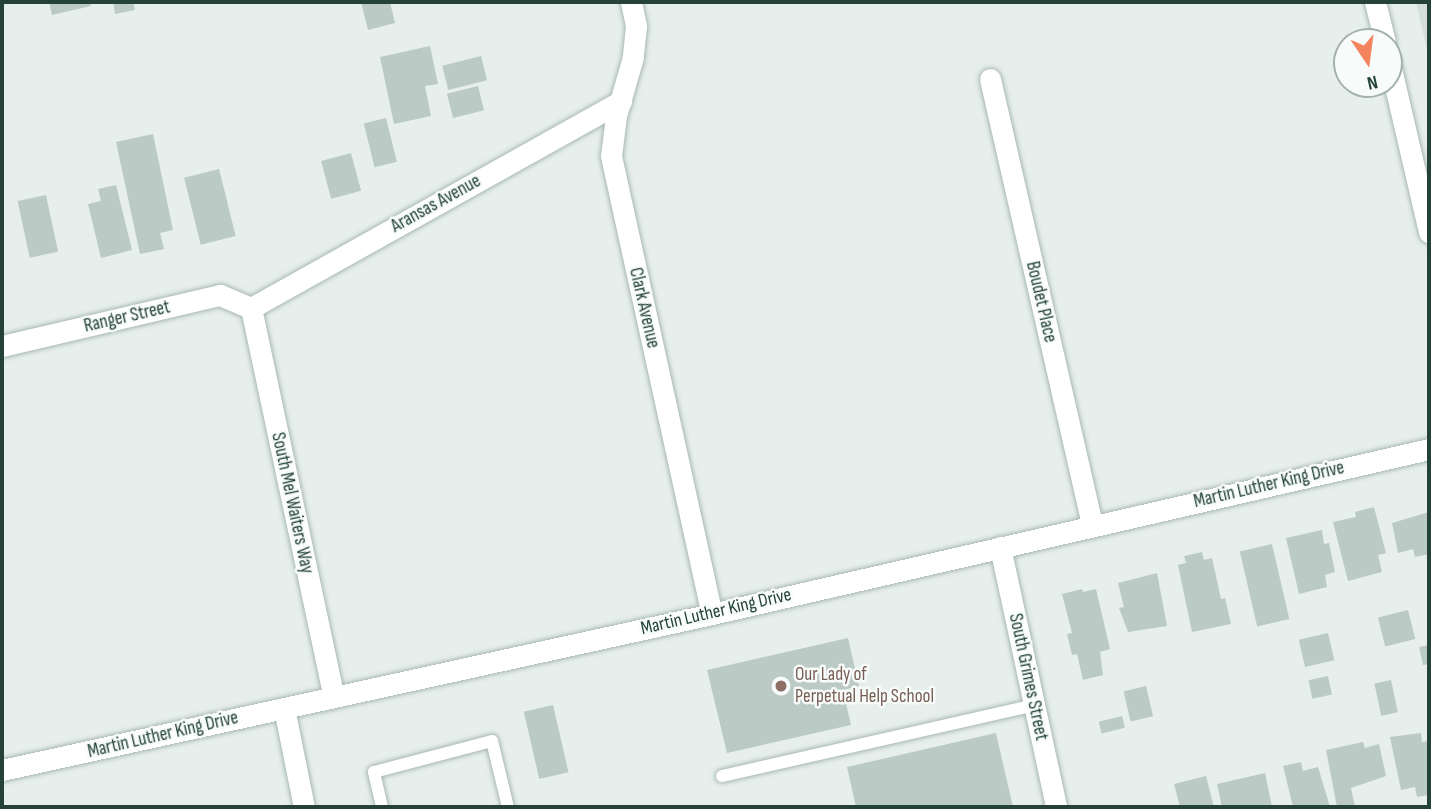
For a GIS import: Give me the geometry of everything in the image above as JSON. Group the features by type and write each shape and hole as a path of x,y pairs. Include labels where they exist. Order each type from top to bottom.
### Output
{"street":[{"name":"Clark Avenue","path":"631,2 636,26 634,57 611,136 615,180 712,614"},
{"path":"1375,2 1382,28"},
{"name":"Boudet Place","path":"990,79 1092,525"},
{"path":"1398,98 1429,232"},
{"name":"Aransas Avenue","path":"251,308 621,101"},
{"name":"Ranger Street","path":"2,346 220,295 251,308"},
{"name":"South Mel Waiters Way","path":"251,308 334,697"},
{"name":"Martin Luther King Drive","path":"2,771 712,614 1429,449"},
{"name":"South Grimes Street","path":"1000,547 1056,807"},
{"path":"284,708 304,807"}],"lane":[{"path":"722,776 1034,705"},
{"path":"382,807 374,772 492,741 508,807"}],"shaded area":[{"path":"1416,2 1429,2 1429,58"}],"building":[{"path":"49,2 90,2 91,6 52,15"},
{"path":"113,2 133,2 135,10 115,14"},
{"path":"361,2 390,2 395,23 368,30"},
{"path":"430,46 438,84 425,86 431,116 394,124 380,57"},
{"path":"481,56 487,80 448,90 442,66"},
{"path":"478,86 484,110 453,118 447,94"},
{"path":"386,118 397,162 375,167 364,124"},
{"path":"153,134 173,230 160,233 164,249 140,254 116,142"},
{"path":"351,153 361,191 331,199 321,161"},
{"path":"219,169 236,236 201,245 184,178"},
{"path":"116,185 132,250 101,258 88,204 101,201 98,189"},
{"path":"46,195 58,252 30,258 18,201"},
{"path":"1374,507 1386,553 1378,555 1382,572 1348,581 1333,522 1356,517 1355,512"},
{"path":"1429,512 1429,554 1415,557 1413,549 1398,553 1392,523"},
{"path":"1322,530 1324,544 1329,543 1335,572 1325,575 1327,587 1299,594 1286,538"},
{"path":"1272,544 1289,619 1257,626 1240,551"},
{"path":"1202,552 1204,560 1212,558 1221,599 1225,598 1231,624 1192,632 1178,565 1186,563 1184,556"},
{"path":"1157,573 1167,626 1128,632 1119,608 1124,607 1118,583"},
{"path":"1082,589 1083,592 1096,589 1110,649 1100,652 1103,675 1083,680 1077,654 1072,655 1067,634 1072,633 1062,594"},
{"path":"1408,610 1415,639 1385,647 1378,617"},
{"path":"1328,633 1334,660 1305,667 1299,640"},
{"path":"848,638 859,686 843,690 851,725 727,753 707,670"},
{"path":"1429,645 1429,664 1423,665 1419,647"},
{"path":"1328,676 1332,695 1312,699 1308,680"},
{"path":"1391,680 1398,712 1381,716 1374,684"},
{"path":"1146,686 1153,716 1131,721 1124,691"},
{"path":"553,705 569,772 539,779 524,712"},
{"path":"1122,716 1125,728 1102,733 1099,722"},
{"path":"996,733 1013,807 856,807 847,767"},
{"path":"1421,733 1422,742 1429,741 1429,795 1417,797 1415,787 1401,790 1390,737"},
{"path":"1363,742 1365,748 1379,744 1386,776 1351,788 1355,807 1337,807 1326,750"},
{"path":"1301,762 1303,771 1318,767 1330,807 1293,807 1283,766"},
{"path":"1265,773 1272,807 1222,807 1217,784"},
{"path":"1206,776 1214,807 1180,807 1174,784"}],"place":[{"name":"Our Lady of Perpetual Help School","path":"781,686"}]}
